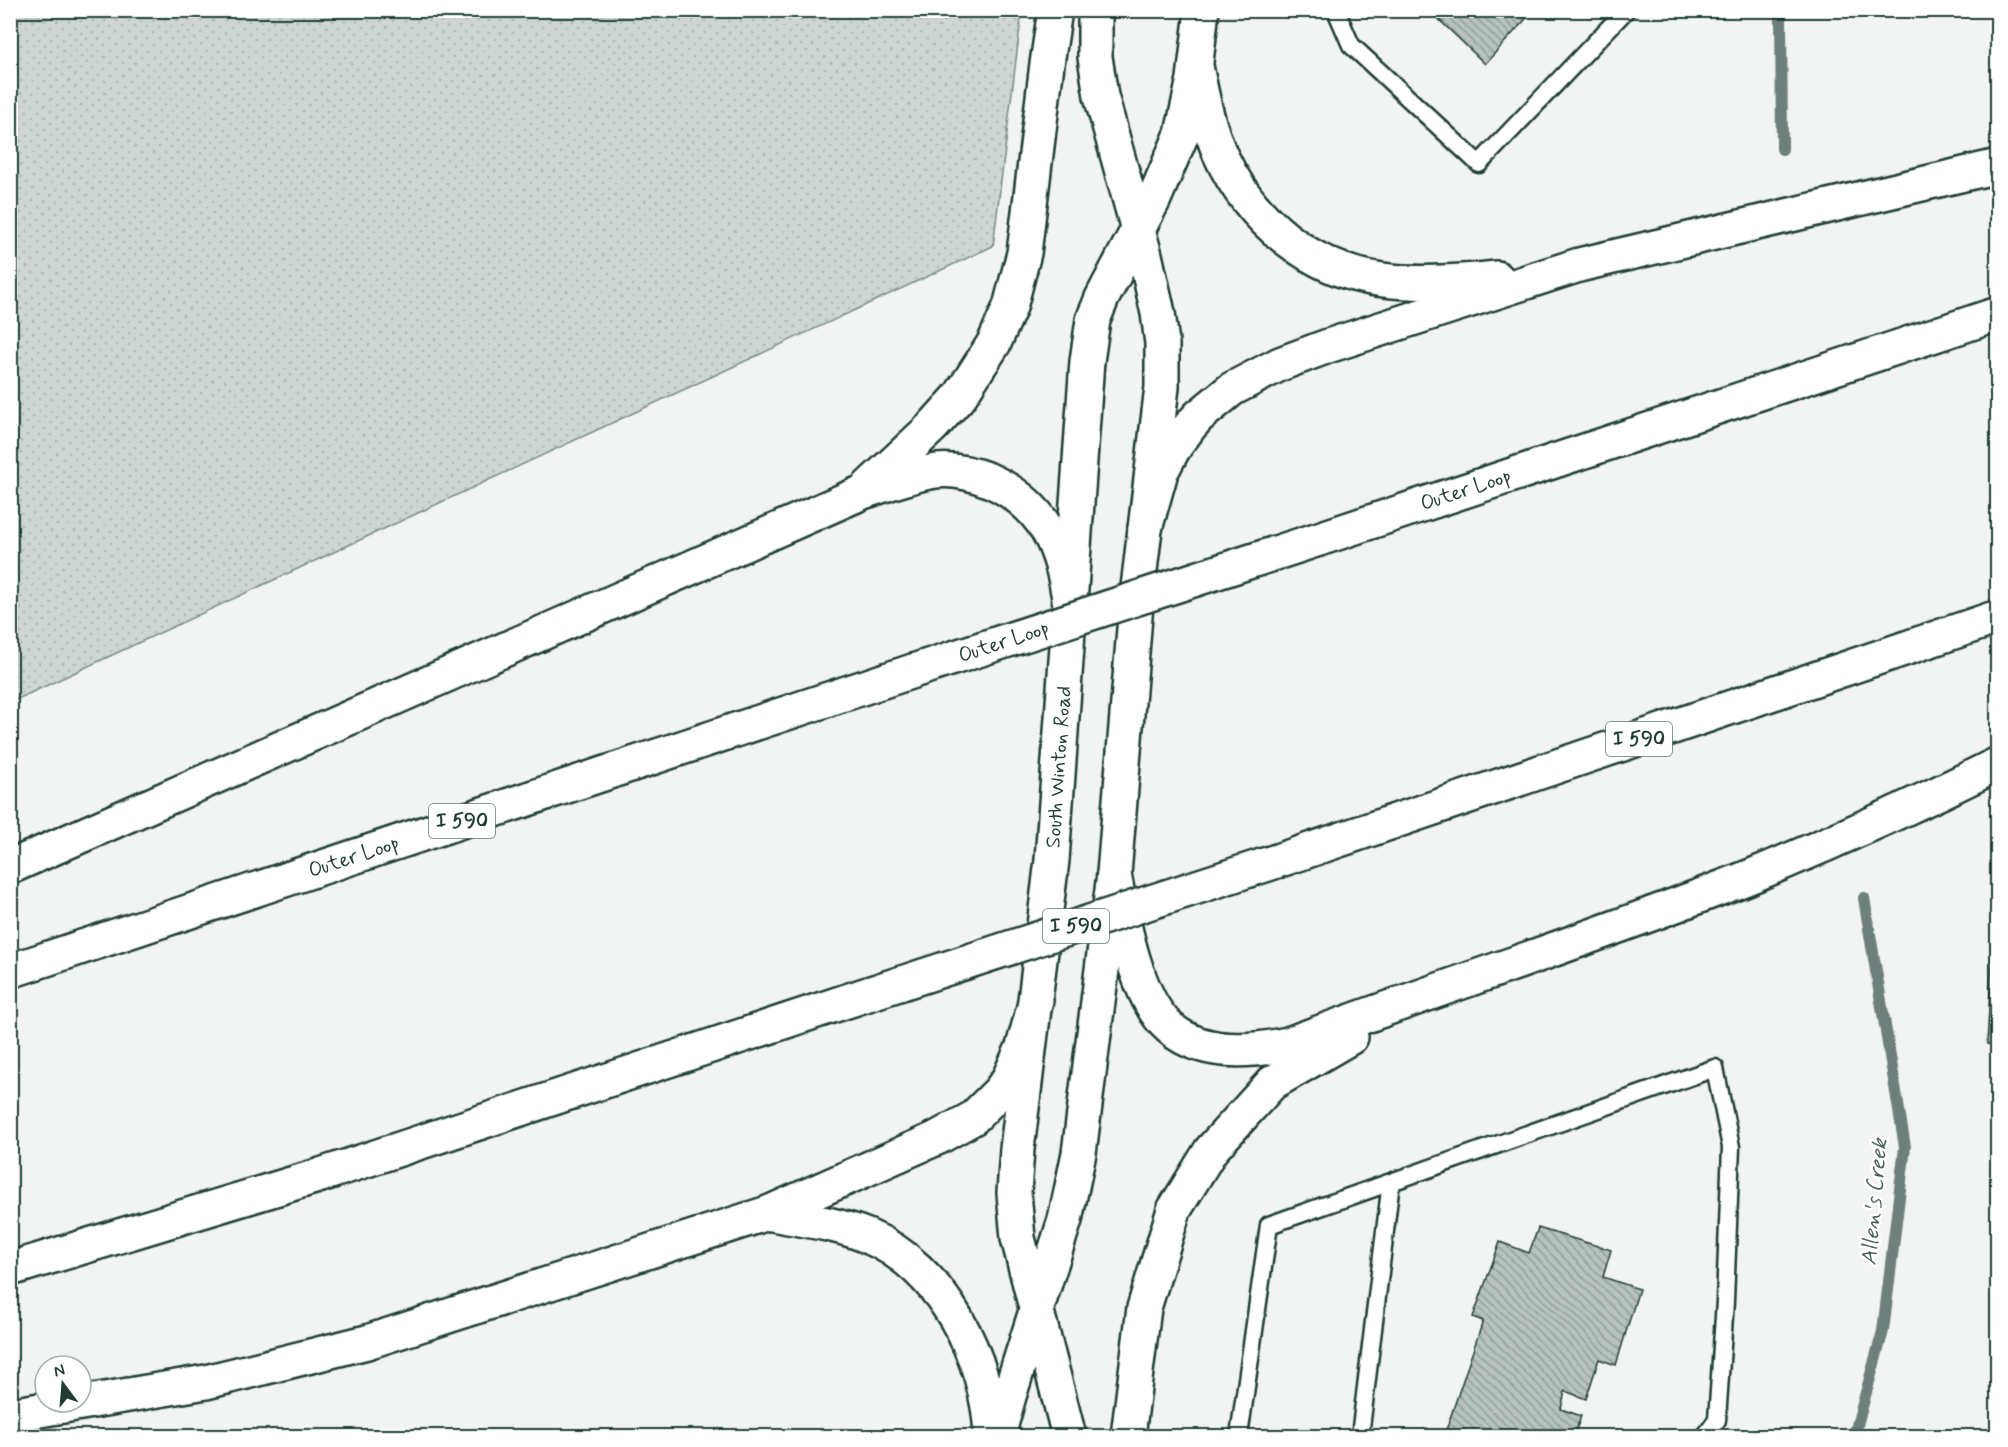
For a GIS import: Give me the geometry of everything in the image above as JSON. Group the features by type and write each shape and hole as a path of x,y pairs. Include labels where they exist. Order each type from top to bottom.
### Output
{"main road":[{"path":"863,492 932,428 960,396 994,343 1004,322 1024,253 1055,10"},
{"path":"998,1437 1065,1220 1076,1169 1114,874 1136,604 1160,415 1162,350 1155,298 1101,96 1095,57 1095,10"},
{"name":"South Winton Road","path":"1069,1437 1018,1238 1014,1193 1017,1149 1054,832 1091,331 1102,298 1166,175 1182,134 1190,106 1202,10"},
{"path":"1196,66 1214,137 1237,186 1278,232 1307,254 1342,270 1382,280 1429,282 1478,280 1579,265"},
{"path":"1145,529 1161,472 1182,436 1204,411 1258,374 1320,348 1579,265 1998,166"},
{"name":"Outer Loop","path":"10,971 1998,314"},
{"path":"10,867 863,492 930,471 976,475 1005,488 1029,506 1048,530 1064,570 1070,605"},
{"name":"I 590","path":"10,1269 321,1175 1280,860 1998,617"},
{"path":"1114,874 1126,932 1137,969 1150,1001 1168,1027 1191,1040 1218,1049 1269,1048 1288,1044 1560,948 1754,874 1906,809 1998,764"},
{"path":"1128,1437 1144,1308 1174,1210 1211,1150 1272,1083 1425,994"},
{"path":"10,1415 196,1383 356,1345 768,1213 938,1138 973,1118 999,1092 1009,1078 1023,1047 1036,1000"},
{"path":"768,1213 840,1227 869,1237 893,1250 926,1279 953,1314 975,1360 986,1397 991,1437"}],"lane":[{"path":"1338,10 1351,45 1479,164 1626,10"},
{"path":"1239,1437 1269,1225 1715,1068 1731,1147 1725,1301 1717,1420 1705,1437"},
{"path":"1360,1437 1391,1182"}],"shaded area":[{"path":"10,11 1022,11 993,246 11,702"}],"building":[{"path":"1429,10 1534,10 1485,64"},
{"path":"1992,956 1998,957 1998,1045 1987,1044"},
{"path":"1538,1228 1611,1250 1603,1277 1639,1289 1616,1365 1599,1359 1586,1399 1565,1391 1561,1409 1581,1416 1574,1436 1444,1436 1483,1321 1473,1317 1500,1242 1529,1253"}],"waterway":[{"name":"Allen's Creek","path":"1781,10 1782,149"},
{"name":"Allen's Creek","path":"1854,1436 1883,1331 1905,1147 1864,898"}]}
